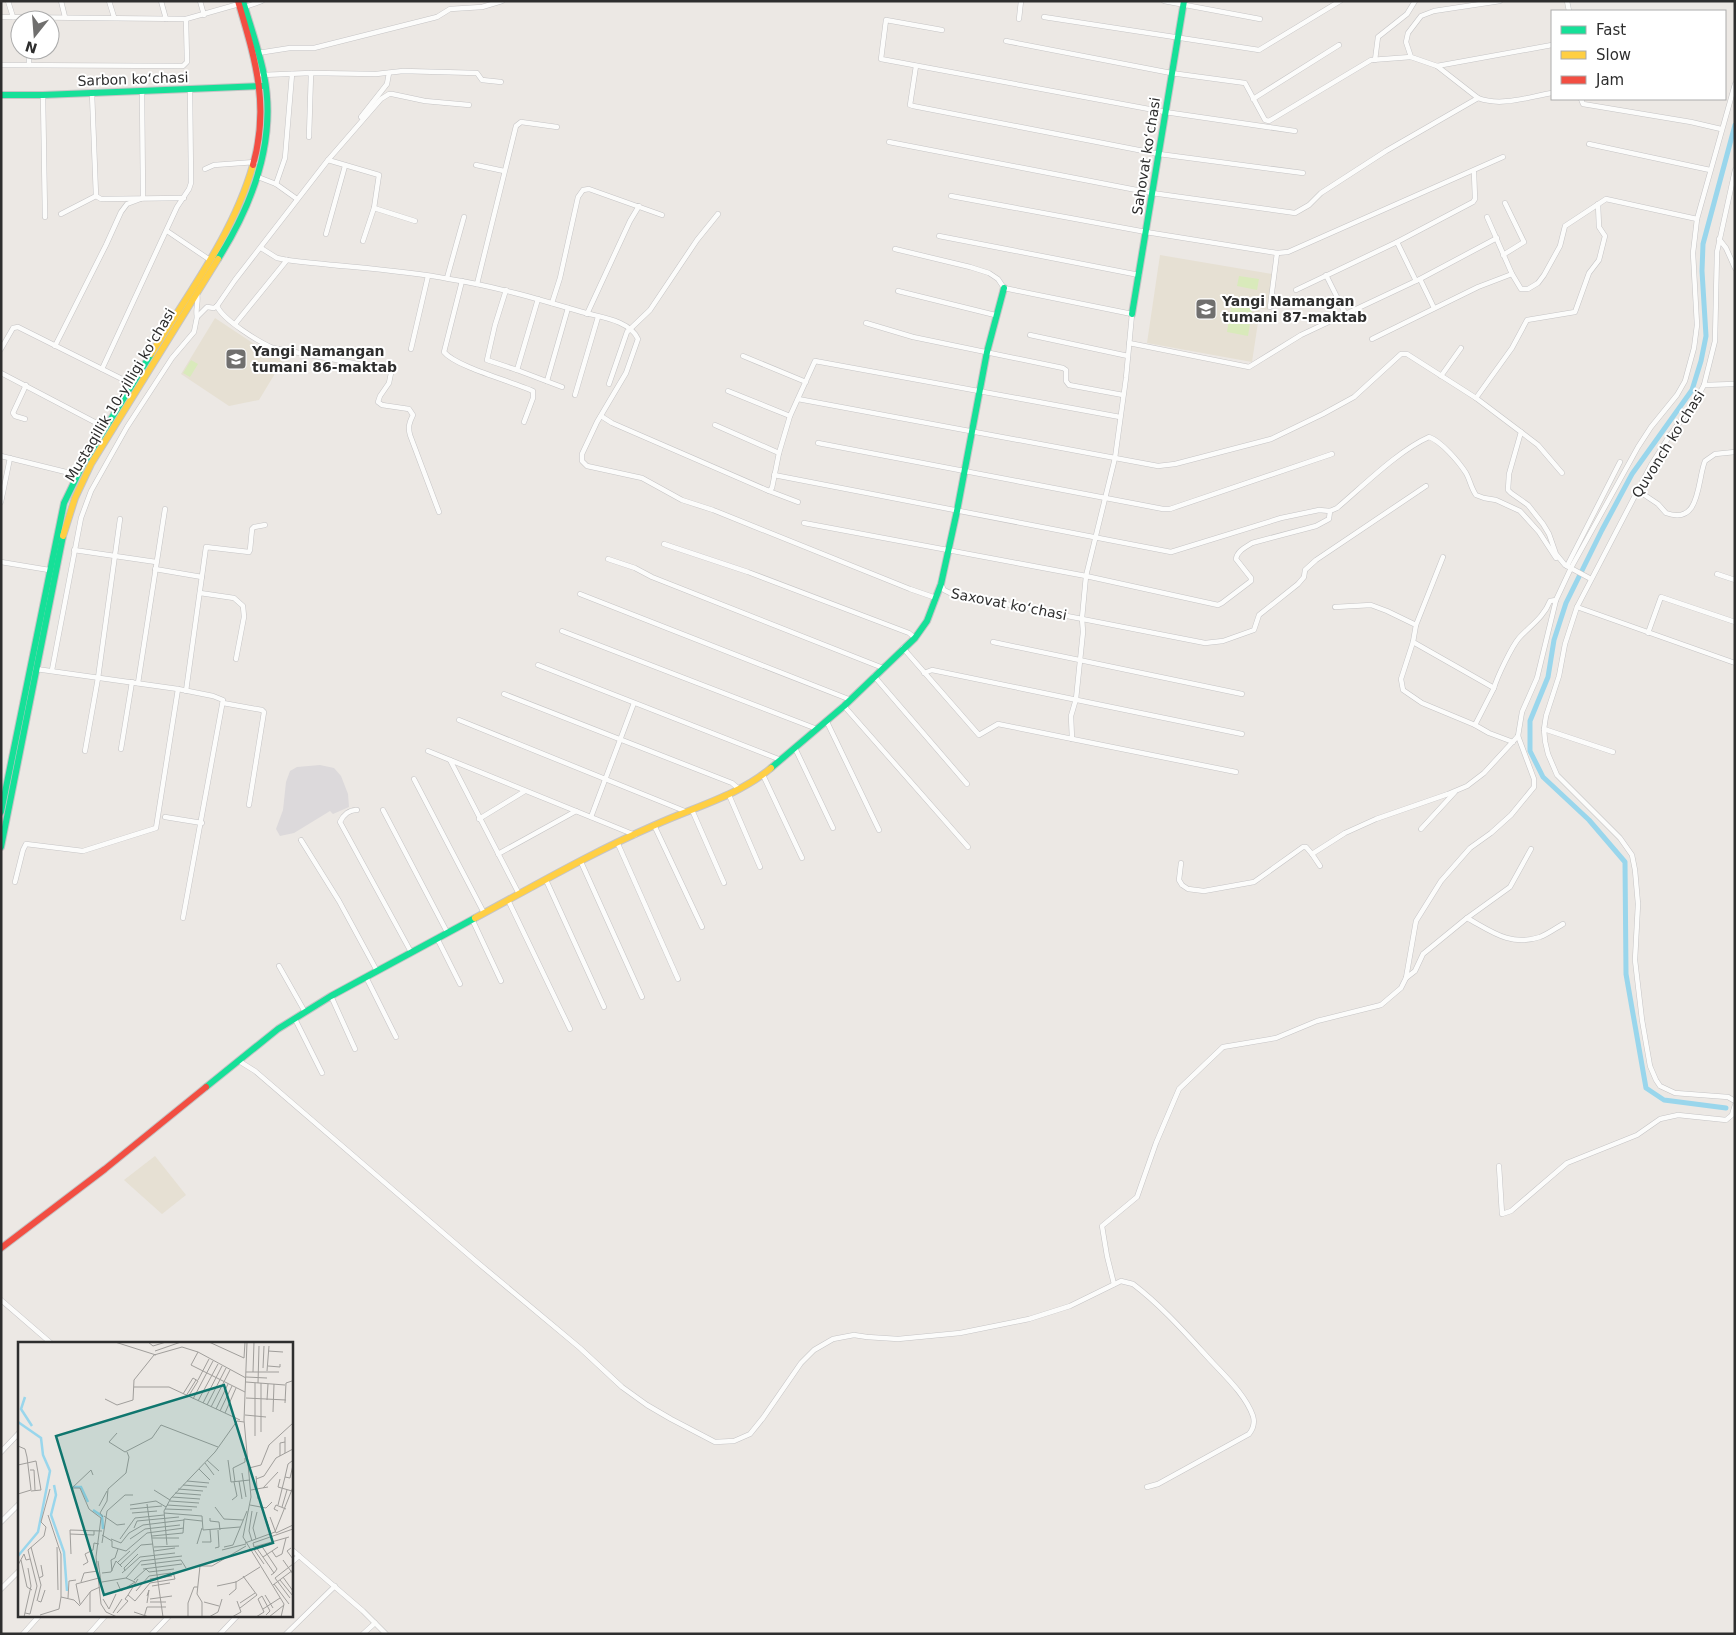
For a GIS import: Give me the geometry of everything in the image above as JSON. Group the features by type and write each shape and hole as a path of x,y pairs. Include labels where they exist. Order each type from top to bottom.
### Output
{"street":[{"path":"61,1 65,17"},
{"path":"110,1 114,17"},
{"path":"161,1 166,19"},
{"path":"200,1 204,15"},
{"path":"60,17 186,19 241,4 262,1"},
{"path":"258,53 290,48 314,48 437,17 450,9 482,7 502,1"},
{"path":"1019,19 1021,1"},
{"path":"1164,1 1183,3 1260,19"},
{"path":"1044,16 1259,50 1340,1"},
{"path":"1375,60 1378,37 1407,14 1415,1"},
{"path":"1411,57 1406,42 1408,33 1421,16 1434,11 1500,1"},
{"name":"Sahovat koʻchasi","path":"1132,314 1183,3"},
{"name":"Mustaqillik 10-yilligi ko'chasi","path":"1,812 4,780 64,503 78,475 132,384 210,260 239,208 258,162 266,127 261,76 258,53 241,4"},
{"name":"Mustaqillik 10-yilligi ko'chasi","path":"241,4 261,76"},
{"path":"1,65 183,66 187,62 186,19"},
{"path":"942,30 886,20 881,59 1166,112 1295,131"},
{"path":"1006,41 1171,73 1245,83 1265,120 1269,121 1371,60 1411,57 1437,66 1478,98 1493,103 1551,93"},
{"path":"1253,99 1339,45"},
{"path":"1437,66 1551,45"},
{"path":"29,60 29,65"},
{"path":"916,66 910,99 910,105 912,106 1159,154 1303,173"},
{"path":"261,76 311,72 376,74 477,72 482,80 501,82"},
{"path":"309,137 311,72"},
{"path":"336,152 337,147 387,84 389,73"},
{"path":"276,184 286,158 292,74"},
{"path":"1567,566 1638,447 1651,427 1677,395 1685,381 1694,348 1697,325 1693,253 1697,219 1735,84"},
{"name":"Sarbon koʻchasi","path":"1,94 44,95 262,86"},
{"path":"102,369 177,207 189,189 190,89"},
{"path":"142,91 143,198"},
{"path":"92,93 96,196"},
{"path":"197,317 208,307 214,308 217,306 297,198 376,105 389,94 420,101 469,106"},
{"path":"44,95 46,217"},
{"path":"889,142 1152,193 1295,213 1309,205 1321,192 1386,150 1478,98"},
{"path":"1581,100 1583,104 1691,122 1721,129"},
{"path":"477,284 504,171 518,123 557,127"},
{"path":"1589,144 1710,170"},
{"path":"951,196 1146,232 1277,252 1288,252 1503,158"},
{"path":"328,160 379,175 374,208 363,240"},
{"path":"205,169 214,165 258,162"},
{"name":"Mustaqillik 10-yilligi ko'chasi","path":"1,847 66,522 78,487 196,292 230,240 244,214 258,177 258,162"},
{"path":"476,165 504,171"},
{"path":"326,234 346,166"},
{"path":"1296,290 1397,242 1473,202 1475,199 1474,172"},
{"name":"Quvonch koʻchasi","path":"1734,173 1717,252 1716,341 1704,385 1695,402 1670,435 1651,465 1577,607 1565,644 1559,676 1546,716 1544,730 1546,747 1557,775 1620,838 1632,855 1638,904 1635,960 1650,1066 1656,1080 1660,1086 1675,1093 1728,1097 1735,1101"},
{"path":"258,177 276,184 297,198"},
{"path":"552,303 560,278 578,197 583,190 589,189 662,215"},
{"path":"96,196 101,199 184,198"},
{"path":"61,214 96,196"},
{"path":"55,346 121,212 127,204 143,198"},
{"path":"1487,217 1520,289 1528,290 1538,283 1544,275 1560,246 1565,226 1606,199 1697,219"},
{"path":"1503,255 1524,242 1505,203"},
{"path":"1476,398 1512,348 1527,320 1574,312 1589,273 1599,260 1602,252 1605,236 1600,227 1598,204"},
{"path":"587,314 630,221 639,206"},
{"path":"374,208 415,221"},
{"path":"609,384 624,339 630,328 650,310 697,240 718,214"},
{"path":"447,278 464,217"},
{"path":"167,231 210,260"},
{"path":"939,236 1139,275"},
{"path":"1130,343 1249,367 1302,336 1418,280 1497,238"},
{"path":"1720,239 1735,268"},
{"path":"1397,242 1434,308"},
{"path":"261,248 278,258 287,260 447,278 506,290 630,328 638,339 626,373 582,454 582,461 587,466 642,478 682,500 713,510 936,598"},
{"path":"895,249 970,266 989,273 1004,288 1132,314 1130,343 1114,458 1086,576 1082,618 1083,632 1076,699 1071,716 1072,739"},
{"path":"1270,307 1277,252"},
{"path":"235,324 287,260"},
{"path":"1372,339 1478,287 1512,274"},
{"path":"411,349 428,276"},
{"path":"1326,276 1346,316"},
{"path":"462,281 444,352 447,356 468,366 533,391 533,398 524,422"},
{"path":"1,1248 113,1163 278,1029 295,1018 447,932 581,862 654,825 729,795 763,775 851,700 915,638 927,621 936,598 958,511 987,352 1004,288"},
{"path":"506,290 487,360 562,387"},
{"path":"898,291 996,315"},
{"path":"52,670 74,550 81,518 91,491 127,428 162,373 194,332 198,299 196,292"},
{"path":"517,370 538,299"},
{"path":"217,306 219,311 235,324 265,345 273,348 390,370 389,383 378,402 382,405 409,410 413,415 408,429 439,512"},
{"path":"547,381 568,308"},
{"path":"575,395 598,317"},
{"path":"866,322 914,337 1063,368 1066,370 1066,381 1069,385 1123,395"},
{"path":"1,348 15,327 132,384"},
{"path":"1030,335 1128,356"},
{"path":"1441,376 1461,348"},
{"path":"798,400 1158,466 1175,464 1271,439 1324,414 1354,397 1401,354 1407,354 1476,398 1538,445 1562,473"},
{"path":"744,356 806,382"},
{"path":"769,491 772,488 779,453 790,416 815,362 1120,417"},
{"path":"1,373 106,428"},
{"path":"1704,385 1722,386 1735,384"},
{"path":"25,419 15,416 13,413 26,385"},
{"path":"728,391 790,416"},
{"path":"601,416 612,423 798,502"},
{"path":"715,425 779,453"},
{"path":"1521,432 1509,474 1508,490 1528,505 1539,519 1549,534 1556,554 1567,566"},
{"path":"774,476 1171,552 1281,518 1319,510 1330,511 1397,458 1429,437 1434,439 1455,459 1466,473 1476,495 1496,500 1520,511 1539,532 1553,554 1567,566 1591,579"},
{"path":"818,443 1163,509 1170,509 1332,454"},
{"path":"1637,490 1658,504 1666,513 1681,515 1688,511 1695,503 1705,461 1715,454 1735,452"},
{"path":"1,456 70,471 78,475"},
{"path":"1,502 10,458"},
{"path":"1114,1284 1102,1226 1137,1197 1156,1143 1179,1089 1223,1047 1276,1038 1317,1021 1381,1006 1401,988 1406,978 1416,921 1441,882 1470,848 1511,816 1534,787 1534,779 1518,736 1522,712 1538,678 1556,600 1567,566 1620,462"},
{"name":"Saxovat koʻchasi","path":"941,584 944,590 950,593 1205,643 1223,641 1254,630 1259,614 1298,584 1304,577 1305,570 1316,560 1426,486"},
{"path":"138,683 165,509"},
{"path":"804,523 1086,576 1218,605 1222,604 1251,581 1251,578 1236,559 1236,555 1244,548 1252,543 1316,526 1329,518 1330,511"},
{"path":"85,750 98,678 120,519"},
{"path":"186,690 206,548 249,552 252,529 265,525"},
{"path":"664,544 766,579 909,633 915,638"},
{"path":"74,550 156,562"},
{"path":"1443,557 1416,625 1413,642 1401,679 1402,690 1422,702 1513,742"},
{"path":"608,559 635,568 652,577 883,668"},
{"path":"1,562 49,570"},
{"path":"155,569 202,577"},
{"path":"1717,574 1735,580"},
{"path":"200,592 234,598 243,606 244,617 236,658"},
{"path":"580,594 851,700"},
{"path":"1648,633 1660,597 1735,622"},
{"path":"1475,725 1518,640 1542,616 1550,602 1556,600"},
{"path":"1334,607 1371,605 1416,625"},
{"path":"1577,607 1735,663"},
{"path":"562,631 818,729"},
{"path":"992,642 1242,694"},
{"path":"1413,642 1494,688"},
{"path":"903,648 980,735 998,724 1236,772"},
{"path":"538,665 781,760"},
{"path":"36,669 186,690 220,697 223,700 202,823 183,918"},
{"path":"924,673 932,670 1242,734"},
{"path":"874,676 967,784"},
{"path":"121,748 132,682"},
{"path":"15,882 26,844 83,851 156,828 178,689"},
{"path":"504,694 732,783 739,789"},
{"path":"223,703 262,710 264,712 248,805"},
{"path":"591,817 634,703"},
{"path":"844,706 968,847"},
{"path":"459,720 689,811 724,884"},
{"path":"827,722 879,830"},
{"path":"1544,730 1613,752"},
{"path":"1312,854 1345,833 1376,818 1456,791 1472,783 1518,736"},
{"path":"795,748 833,828"},
{"path":"428,751 635,835"},
{"path":"450,760 519,894"},
{"path":"763,775 802,858"},
{"path":"414,779 484,913"},
{"path":"480,819 525,791"},
{"path":"1420,829 1456,791"},
{"path":"729,795 760,867"},
{"path":"357,810 342,816 340,822 411,952"},
{"path":"383,810 447,932"},
{"path":"498,854 576,811"},
{"path":"165,817 202,823"},
{"path":"654,825 702,927"},
{"path":"301,840 340,901 377,971"},
{"path":"618,844 678,979"},
{"path":"1181,863 1179,876 1182,885 1188,889 1204,891 1254,882 1303,847 1306,847 1320,866"},
{"path":"1406,978 1415,971 1423,954 1467,918 1510,887 1531,849"},
{"path":"581,862 642,997"},
{"path":"546,880 604,1007"},
{"path":"508,900 570,1029"},
{"path":"1467,918 1506,939 1514,940 1540,937 1564,924"},
{"path":"472,919 501,981"},
{"path":"437,938 460,984"},
{"path":"279,966 305,1012"},
{"path":"366,977 396,1037"},
{"path":"331,996 355,1049"},
{"path":"295,1018 322,1073"},
{"path":"239,1061 255,1071 469,1256 580,1348 622,1387 663,1415 715,1442 734,1441 750,1434 801,1363 814,1350 834,1339 854,1335 898,1339 960,1333 1029,1319 1062,1308 1121,1281 1133,1284 1188,1335 1235,1387 1253,1417 1253,1430 1249,1434 1158,1484 1147,1487"},
{"path":"1500,1166 1502,1214 1511,1210 1566,1163 1637,1135 1660,1119 1678,1114 1726,1120 1732,1115 1735,1105"},
{"path":"1,1300 50,1342"},
{"path":"1,1452 18,1434"},
{"path":"1,1522 18,1505"},
{"path":"292,1550 386,1634"},
{"path":"292,1562 299,1556"},
{"path":"1,1589 18,1572"},
{"path":"286,1634 334,1586"},
{"path":"23,1634 37,1618"},
{"path":"89,1634 104,1618"},
{"path":"152,1634 167,1618"},
{"path":"220,1634 236,1618"},
{"path":"363,1634 375,1623"}],"shaded area":[{"name":"Yangi Namangan tumani 87-maktab","path":"1160,255 1272,274 1268,310 1260,309 1252,362 1147,343"},
{"name":"Yangi Namangan tumani 86-maktab","path":"215,318 266,352 283,355 282,362 259,400 229,406 181,374"},
{"path":"320,765 334,768 341,776 348,794 349,807 333,814 330,811 294,833 280,836 276,829 283,810 286,782 290,771 297,767"},
{"path":"155,1156 186,1195 162,1214 124,1180"}],"green space":[{"path":"1239,276 1259,279 1257,290 1237,286"},
{"path":"1233,296 1254,299 1248,336 1227,332"},
{"path":"191,360 198,364 190,377 183,373"}],"waterway":[{"path":"1726,1108 1664,1100 1646,1088 1626,974 1625,862 1589,820 1543,777 1530,751 1530,721 1548,677 1554,640 1566,603 1632,474 1692,390 1706,336 1702,271 1703,244 1735,125"}],"traffic: fast":[{"path":"218,259 251,194 259,171 267,124 267,99 264,75 243,1"},
{"path":"1132,314 1184,1"},
{"path":"1,95 262,86"},
{"path":"771,768 844,706 915,638 927,621 941,584 987,352 1004,288"},
{"path":"1,812 64,503 82,466 151,354"},
{"path":"1,847 63,536"},
{"path":"206,1087 278,1029 331,996 475,918"}],"traffic: slow":[{"path":"151,354 195,286 222,239 245,190 253,165"},
{"path":"63,536 75,498 91,464 218,259"},
{"path":"475,918 609,846 730,794 771,768"}],"traffic: jam":[{"path":"238,1 255,63 260,102 258,143 253,165"},
{"path":"1,1248 105,1169 206,1087"}],"place":[{"name":"Yangi Namangan tumani 87-maktab","path":"1206,309"},
{"name":"Yangi Namangan tumani 86-maktab","path":"236,359"}]}
